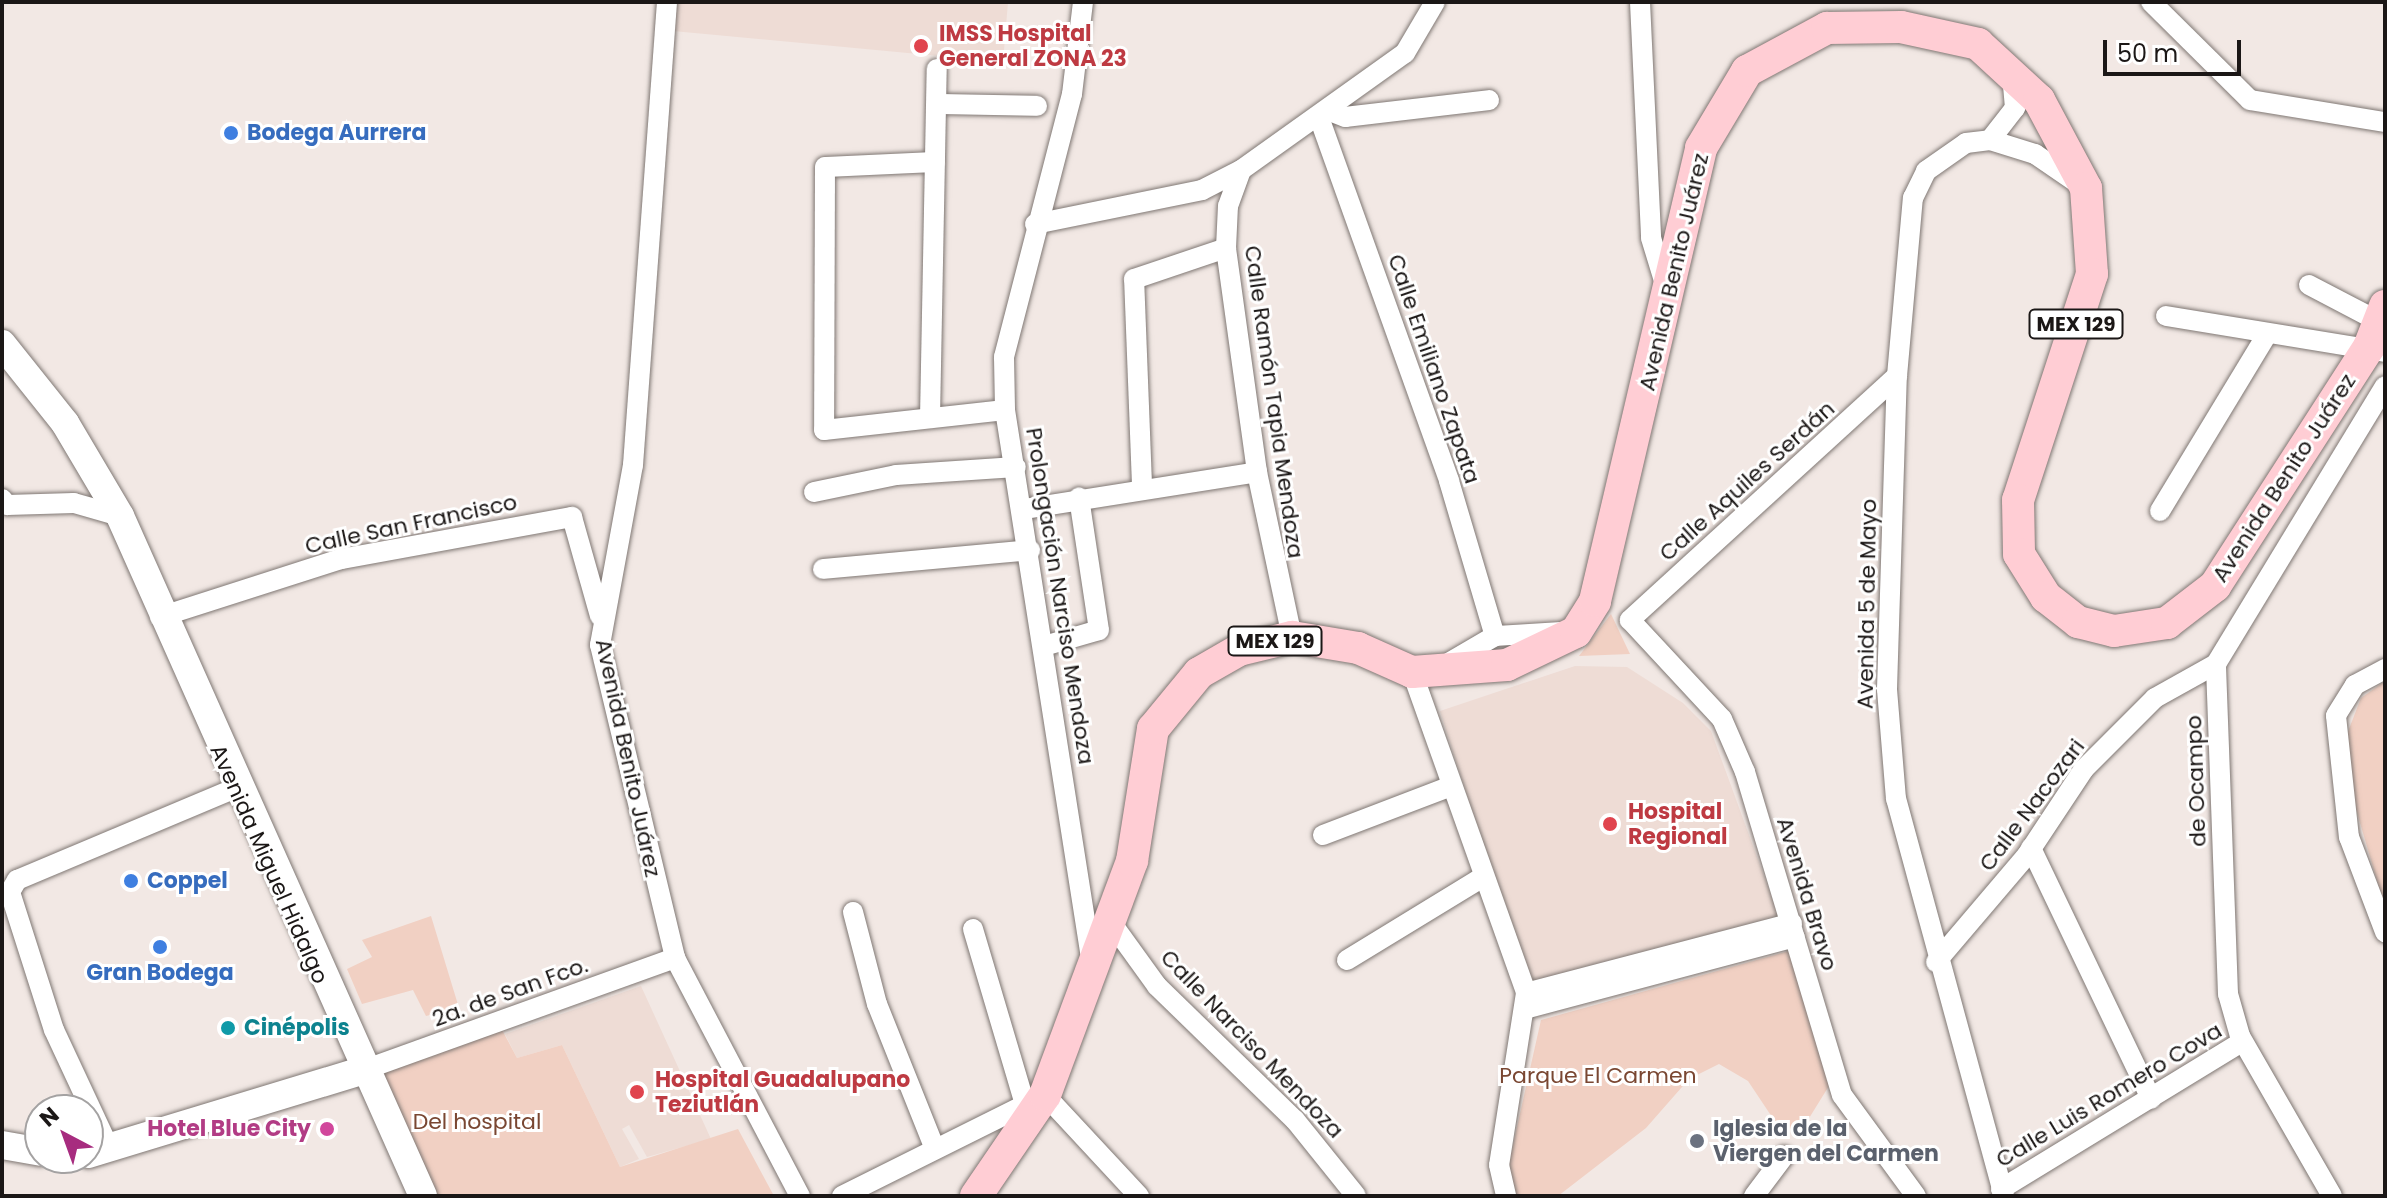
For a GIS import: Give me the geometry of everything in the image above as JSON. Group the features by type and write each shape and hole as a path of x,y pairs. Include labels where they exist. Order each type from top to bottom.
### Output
{"main road":[{"name":"Avenida Benito Juárez","path":"1576,632 1595,601 1670,299 1701,148 1747,71 1827,28 1901,27 1978,44 2011,68 2039,100 2086,188 2092,274 2018,500 2019,554 2046,597 2078,622 2114,631 2167,623 2215,586 2379,332"},
{"name":"Avenida Miguel Hidalgo","path":"2,344 65,423 120,516 160,617 361,1071 423,1196"},
{"name":"MEX 129","path":"976,1196 1033,1106 1094,977 1132,861 1153,729 1199,673 1239,650 1292,637 1358,648 1424,671 1507,665 1576,632"},
{"path":"104,1150 361,1071"},
{"path":"2,1145 24,1149"}],"street":[{"name":"Avenida Benito Juárez","path":"667,2 633,465 601,619 600,645 675,958 800,1196"},
{"name":"Prolongación Narciso Mendoza","path":"1083,2 1072,94 1035,224 1004,357 1005,410 1024,509 1094,977"},
{"path":"1035,224 1202,190 1241,170 1326,116 1405,53 1435,2"},
{"path":"1640,2 1651,238 1670,299"},
{"path":"2151,2 2250,100 2385,122"},
{"path":"2011,68 2015,108 1990,140 2035,154 2086,188"},
{"path":"930,418 937,69"},
{"path":"1326,116 1345,117 1489,100"},
{"path":"937,104 1037,106"},
{"name":"Calle Emiliano Zapata","path":"1326,116 1449,481 1495,636"},
{"name":"Avenida 5 de Mayo","path":"1990,140 1944,155 1918,184 1897,376 1887,689 1896,799 1936,962 2001,1190"},
{"path":"935,162 825,167 824,430 1005,410"},
{"name":"Calle Ramón Tapia Mendoza","path":"1241,170 1228,206 1226,248 1257,472 1292,637"},
{"path":"1142,485 1134,279 1226,248"},
{"path":"2309,285 2379,332"},
{"path":"2166,316 2267,334 2379,332"},
{"path":"2160,511 2267,334"},
{"name":"Calle Aquiles Serdán","path":"1630,620 1897,376"},
{"path":"2216,664 2385,386"},
{"path":"814,492 896,475 1016,467"},
{"path":"1024,509 1142,485 1257,472"},
{"path":"1044,646 1099,630 1079,498"},
{"path":"2,499 7,505 74,503 120,516"},
{"name":"Calle San Francisco","path":"160,617 341,559 572,517 601,619"},
{"path":"823,569 1030,550"},
{"name":"Avenida Bravo","path":"1630,620 1722,719 1793,930 1842,1095 1916,1196"},
{"path":"1506,1196 1499,1165 1527,1000 1451,786 1424,671 1495,636 1576,632"},
{"name":"Calle Nacozari","path":"1936,962 2029,851 2084,769 2155,698 2216,664"},
{"name":"de Ocampo","path":"2216,664 2228,994 2241,1039 2332,1196"},
{"path":"2385,669 2344,697 2337,743 2349,837 2385,932"},
{"path":"1323,835 1451,786"},
{"path":"78,1094 21,938 11,904 9,877 236,788"},
{"path":"2029,851 2144,1097"},
{"path":"1347,960 1483,877"},
{"path":"853,912 877,1004 933,1144"},
{"name":"Calle Narciso Mendoza","path":"1113,925 1157,986 1274,1098 1356,1196"},
{"path":"973,929 1033,1106 1139,1196"},
{"path":"1527,1000 1793,930"},
{"name":"2a. de San Fco.","path":"361,1071 675,958"},
{"name":"Calle Luis Romero Cova","path":"2001,1190 2144,1097 2241,1039"},
{"path":"842,1196 933,1144 1033,1106"},
{"path":"1754,1196 1784,1156"}],"shaded area":[{"name":"IMSS Hospital General ZONA 23","path":"678,2 1008,2 1003,62 673,31"},
{"name":"Hospital Regional","path":"1575,666 1627,667 1683,703 1711,731 1779,917 1527,984 1440,711"},
{"name":"Hospital Guadalupano Teziutlán","path":"641,986 711,1139 647,1157 629,1125 622,1129 639,1159 620,1167 562,1045 517,1058 505,1034"}],"green space":[{"path":"1611,614 1630,654 1579,656"},
{"path":"2385,681 2385,908 2351,792 2347,734 2361,698"},
{"path":"431,916 459,1008 426,1016 413,990 362,1004 347,969 372,957 362,940"},
{"name":"Parque El Carmen","path":"1796,949 1832,1081 1803,1128 1780,1129 1748,1081 1719,1064 1689,1079 1646,1128 1558,1196 1512,1196 1508,1167 1541,1020"},
{"name":"Del hospital","path":"499,1024 517,1058 562,1045 620,1167 738,1129 774,1196 428,1196 367,1069"}],"place":[{"name":"IMSS Hospital General ZONA 23","path":"921,46"},
{"name":"Bodega Aurrera","path":"231,133"},
{"name":"Hospital Regional","path":"1610,824"},
{"name":"Coppel","path":"131,881"},
{"name":"Gran Bodega","path":"160,947"},
{"name":"Cinépolis","path":"228,1028"},
{"name":"Hospital Guadalupano Teziutlán","path":"637,1092"},
{"name":"Hotel Blue City","path":"327,1129"},
{"name":"Iglesia de la Viergen del Carmen","path":"1697,1141"}]}
